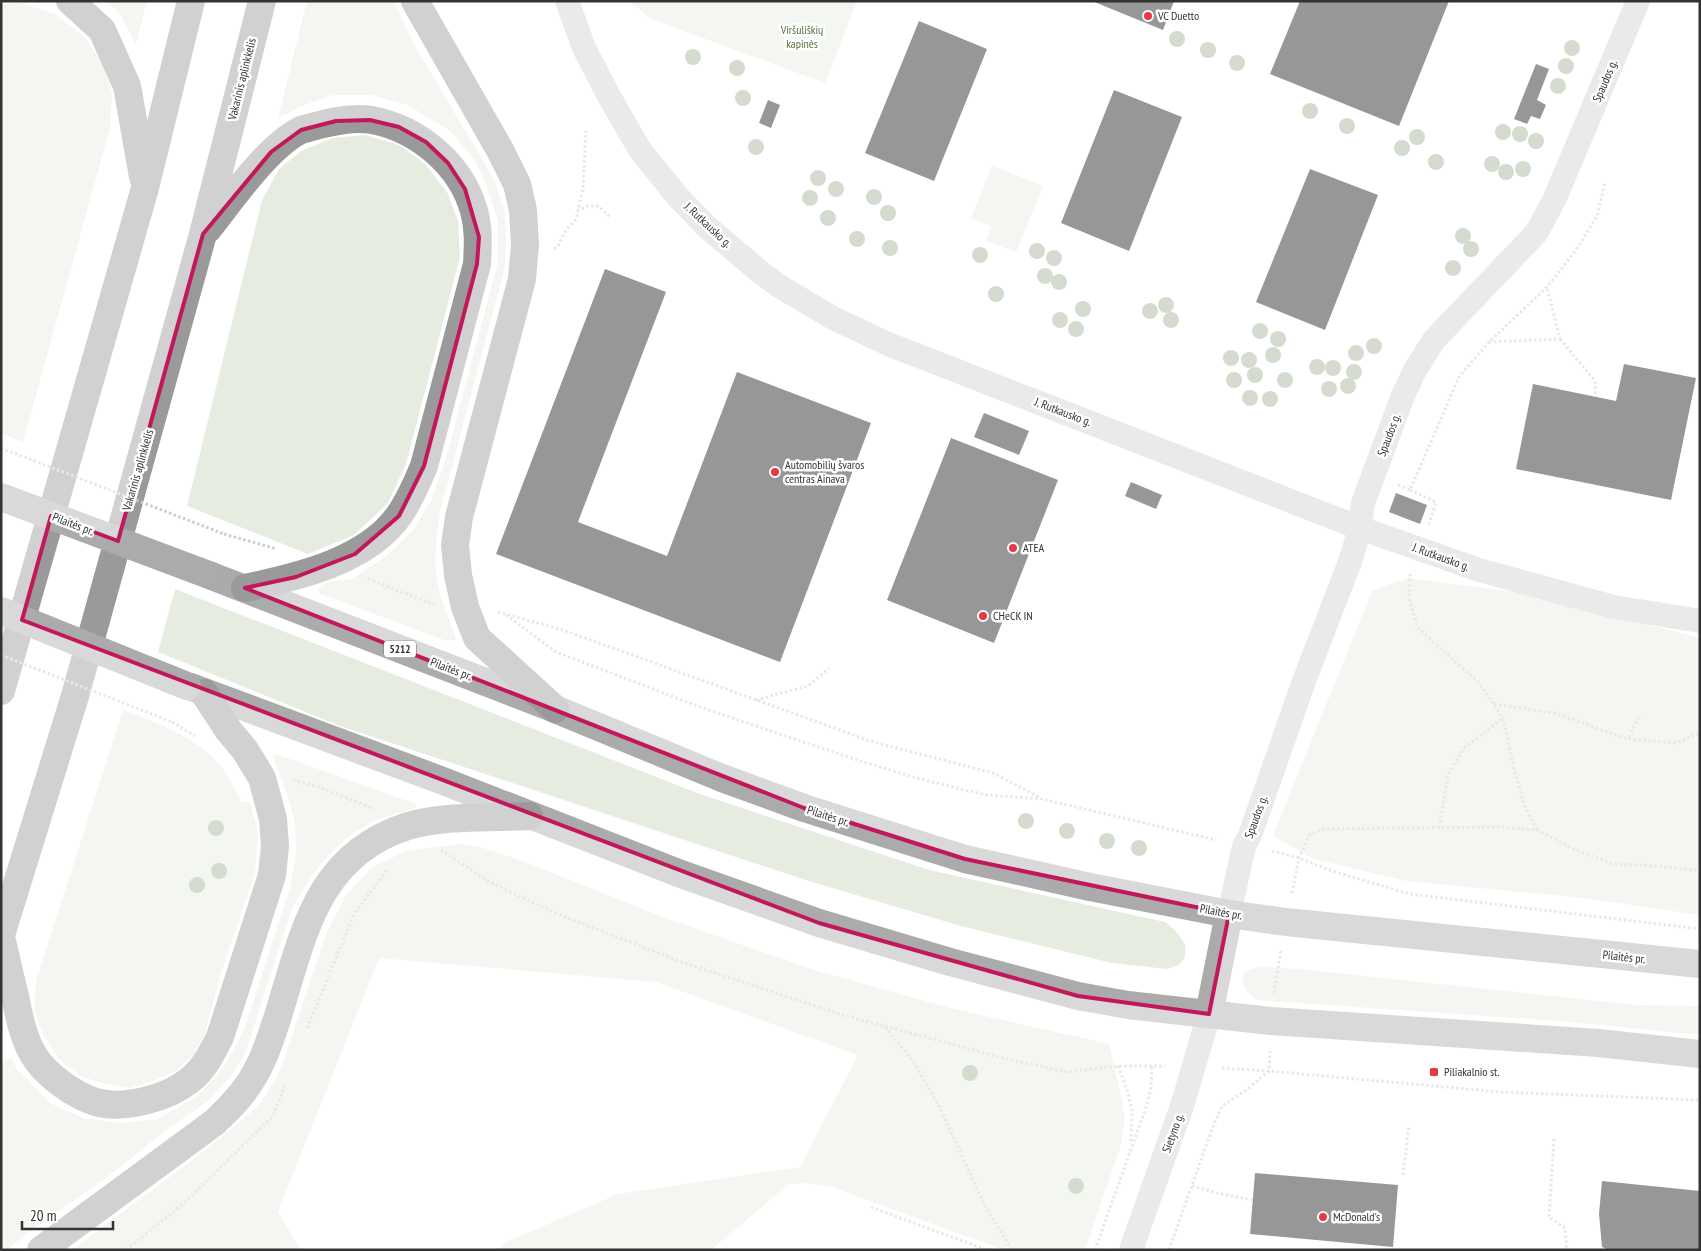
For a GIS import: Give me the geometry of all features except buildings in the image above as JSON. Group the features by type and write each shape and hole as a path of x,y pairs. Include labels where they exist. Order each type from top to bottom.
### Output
{"highway":[{"path":"70,1 102,30 127,86 145,188"},
{"path":"1,691 145,188 191,1"},
{"name":"Vakarinis aplinkkelis","path":"1,936 75,696 203,234 262,1"},
{"path":"415,1 500,150 517,184 523,210 525,245 523,271 459,516 455,545 458,575 465,608 477,638 555,709"},
{"path":"203,234 271,152 301,130 336,121 370,120 399,127 426,142 448,164 465,189 474,210 479,237 477,264 424,466 413,492 399,516 355,554 296,577 245,588"},
{"path":"1,936 22,1030 33,1055 51,1075 74,1092 97,1102 124,1104 152,1100 173,1091 190,1080 208,1062 220,1037 272,875 275,846 273,819 262,778 246,750 195,689"},
{"path":"42,1250 215,1122 235,1103 252,1079 268,1045 308,923 322,892 340,868 383,836 410,826 438,820 529,816"}],"main road":[{"name":"Pilaitės pr.","path":"1,497 245,588 555,709 722,778 804,808 965,859 1090,887 1229,914 1286,922 1700,964"},
{"path":"1,611 195,689 443,781 681,874 828,926 950,962 1078,996 1128,1005 1271,1020 1598,1043 1700,1054"},
{"path":"1209,1014 1229,914"}],"street":[{"name":"J. Rutkausko g.","path":"567,1 584,48 610,98 640,150 678,196 707,227 779,286 833,318 888,344 1360,528 1479,570 1614,607 1700,621"},
{"name":"Spaudos g.","path":"1229,914 1244,846 1250,835 1304,681 1351,559 1360,528 1363,503 1373,475 1415,370 1434,340 1536,232 1555,198 1638,1"},
{"name":"Sietyno g.","path":"1131,1250 1183,1103 1209,1014"}],"path":[{"path":"523,271 558,246 566,230 576,219 583,188 586,131"},
{"path":"1373,475 1410,490 1459,377 1489,342 1547,287 1576,250 1596,216 1605,182"},
{"path":"577,211 588,206 598,206 610,217"},
{"path":"1547,287 1560,339 1595,381 1596,397"},
{"path":"1489,342 1560,339"},
{"path":"1,448 224,534"},
{"path":"330,564 435,605 465,608 482,607 563,630 870,741 993,773 1042,798"},
{"path":"1410,570 1409,597 1417,627 1479,683 1503,718 1524,804 1537,830"},
{"path":"506,615 556,652 703,708 924,780 986,795 1042,798 1244,846"},
{"path":"1,655 172,722"},
{"path":"755,700 808,686 829,668"},
{"path":"1493,704 1554,713 1628,739 1676,743 1700,733"},
{"path":"1628,739 1639,717"},
{"path":"1439,828 1448,775 1464,748 1503,718"},
{"path":"289,779 319,787 380,811"},
{"path":"1271,1020 1277,968 1299,858 1310,834 1324,829 1498,828 1537,830 1574,849 1613,864 1700,871"},
{"path":"436,846 488,881 555,913 679,961 843,1015 1015,1061 1067,1072 1118,1066 1194,1066 1500,1092 1700,1100"},
{"path":"1299,858 1332,871 1410,894 1700,929"},
{"path":"885,1026 911,1058 939,1106 986,1208 1012,1250"},
{"path":"1118,1066 1132,1110 1131,1148"},
{"path":"1095,1250 1148,1102 1152,1066"},
{"path":"1169,1250 1222,1106 1248,1089 1269,1071"},
{"path":"1403,1176 1408,1125"},
{"path":"1554,1139 1550,1217 1565,1228 1568,1250"},
{"path":"1192,1186 1252,1200"},
{"path":"871,1207 987,1250"}],"highlighted area":[{"path":"370,120 399,127 426,142 448,163 465,189 479,237 477,264 424,466 399,516 355,554 296,577 245,588 804,808 965,859 1229,914 1209,1014 1078,996 819,923 22,620 51,516 118,541 203,234 271,152 301,130 336,121"}],"green space":[{"path":"106,1 147,1 136,45 119,12"},
{"path":"307,1 394,1 413,43 495,181 505,215 506,244 504,271 440,512 436,539 436,576 456,640 447,641 318,593 319,587 326,582 352,579 389,554 414,529 432,499 446,458 498,262 498,221 488,189 476,162 450,131 408,105 371,95 333,95 304,105 278,118"},
{"name":"Viršuliškių kapinės","path":"629,1 857,1 825,83 651,19"},
{"path":"22,3 57,15 85,38 105,68 112,94 110,128 23,442 1,433 1,4"},
{"path":"366,135 401,146 425,164 447,192 458,221 460,257 406,464 388,503 354,535 308,554 187,506 262,200 279,169 301,151 333,138"},
{"path":"992,165 1043,186 1016,252 986,241 991,226 971,218"},
{"path":"1408,578 1531,594 1700,638 1700,915 1583,898 1406,881 1314,859 1273,836 1372,591"},
{"path":"175,589 700,794 929,870 1165,922 1175,930 1185,944 1185,957 1179,965 1167,969 1112,963 961,926 809,881 340,726 158,652"},
{"path":"123,710 187,738 210,755 223,769 242,802 250,802 258,832 255,873 220,976 205,1034 193,1055 176,1071 130,1088 105,1084 80,1076 58,1058 42,1032 34,1009 36,981"},
{"path":"276,754 416,804 417,808 394,814 365,826 339,845 317,869 292,909 245,1054 229,1079 207,1102 165,1131 110,1175 33,1229 7,1250 1,1250 1,1068 4,1060 12,1058 16,1068 50,1103 83,1118 120,1123 157,1119 198,1096 225,1065 244,1030 290,888 296,853 295,822 286,791 273,758"},
{"path":"460,844 480,847 514,858 671,920 811,969 950,1008 1109,1044 1125,1119 1121,1145 1085,1250 1004,1250 829,1186 807,1183 789,1184 711,1250 498,1250 504,1243 618,1194 800,1167 858,1055 656,982 379,958 278,1212 301,1250 72,1250 191,1161 260,1104 281,1069 326,934 346,895 371,868 406,851"},
{"path":"1261,967 1299,969 1637,1005 1700,1006 1700,1035 1560,1021 1256,1000 1247,992 1244,986 1243,974 1249,970"}],"place":[{"name":"VC Duetto","path":"1148,16"},
{"name":"Automobilių švaros centras Ainava","path":"775,472"},
{"name":"ATEA","path":"1013,548"},
{"name":"CHeCK IN","path":"983,616"},
{"name":"Piliakalnio st.","path":"1434,1072"},
{"name":"McDonald's","path":"1323,1217"}]}
